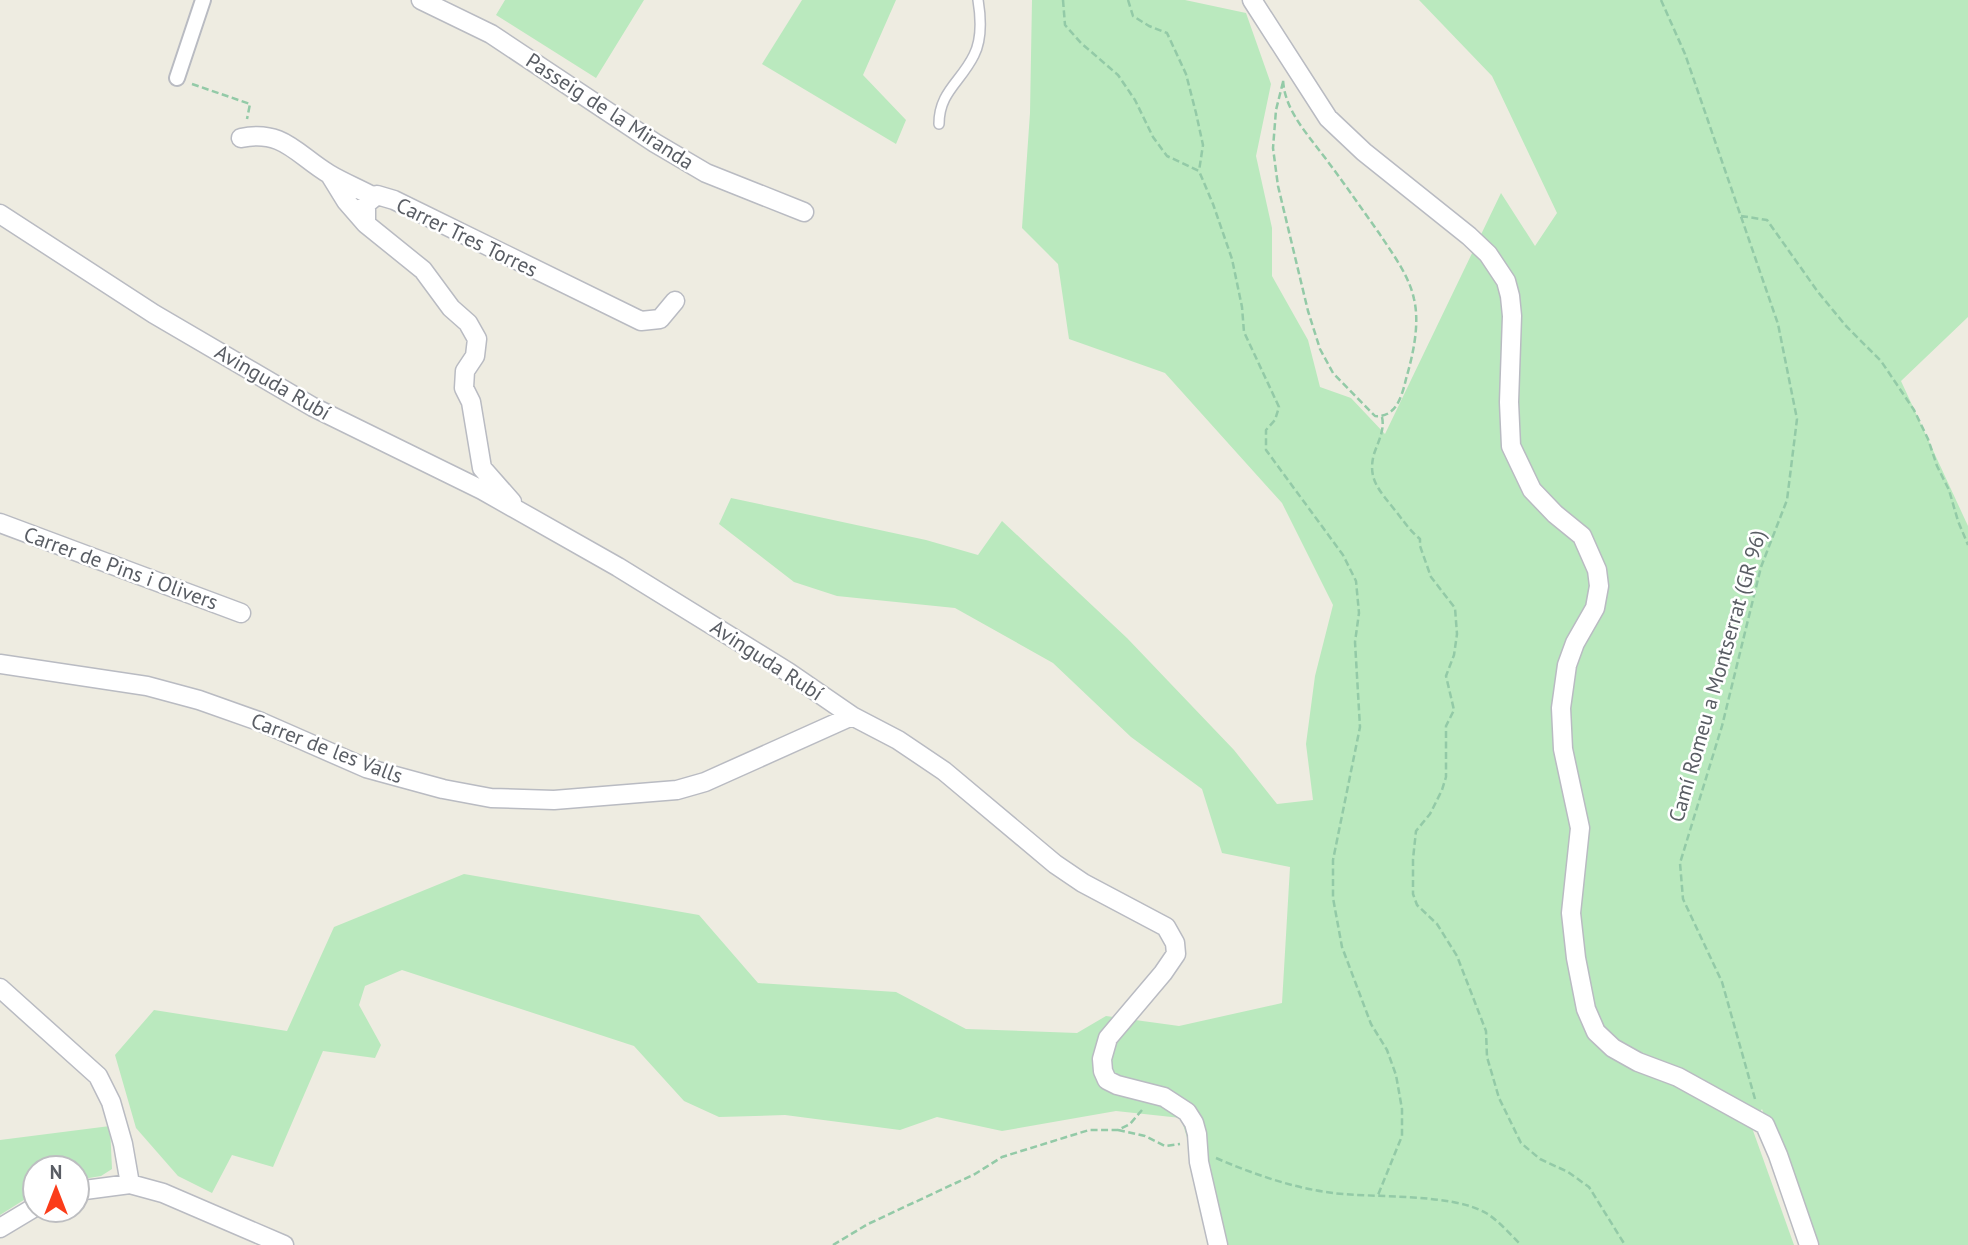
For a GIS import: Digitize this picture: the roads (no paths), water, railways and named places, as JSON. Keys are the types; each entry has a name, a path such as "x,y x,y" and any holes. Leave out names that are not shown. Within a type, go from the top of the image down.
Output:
{"street":[{"path":"177,78 203,0"},
{"name":"Passeig de la Miranda","path":"421,0 491,34 654,143 706,173 804,212"},
{"path":"1252,0 1328,118 1364,152 1453,221 1488,254 1501,272 1510,296 1512,316 1509,402 1511,446 1532,490 1582,536 1597,570 1595,608 1575,643 1567,666 1561,709 1563,749 1580,828 1571,895 1572,932 1582,996 1596,1031 1613,1048 1638,1062 1678,1077 1765,1125 1809,1245"},
{"path":"241,138 257,135 290,144 330,175 374,197"},
{"path":"330,175 346,201 366,224"},
{"name":"Carrer Tres Torres","path":"521,512 482,468 471,402 464,388 465,371 475,356 477,339 468,323 451,308 423,270 366,224 366,204 377,195 394,200 642,321 660,319 675,301"},
{"name":"Avinguda Rubí","path":"0,214 155,314 313,407 482,490 618,567 788,672 852,716 898,740 944,771 1055,864 1083,883 1166,927 1175,943 1176,954 1108,1038 1102,1059 1103,1071 1107,1080 1117,1085 1164,1097 1187,1112 1194,1123 1218,1245"},
{"name":"Carrer de Pins i Olivers","path":"0,523 241,613"},
{"name":"Carrer de les Valls","path":"0,664 146,686 199,700 261,722 366,768 491,799 554,800 677,790 705,782 852,716"},
{"path":"0,988 98,1076 114,1112 130,1184"},
{"path":"91,1189 130,1184 163,1193 284,1245"},
{"path":"0,1228 21,1215"}],"lane":[{"path":"939,124 942,102 965,70 977,47 980,25 978,0"}]}
